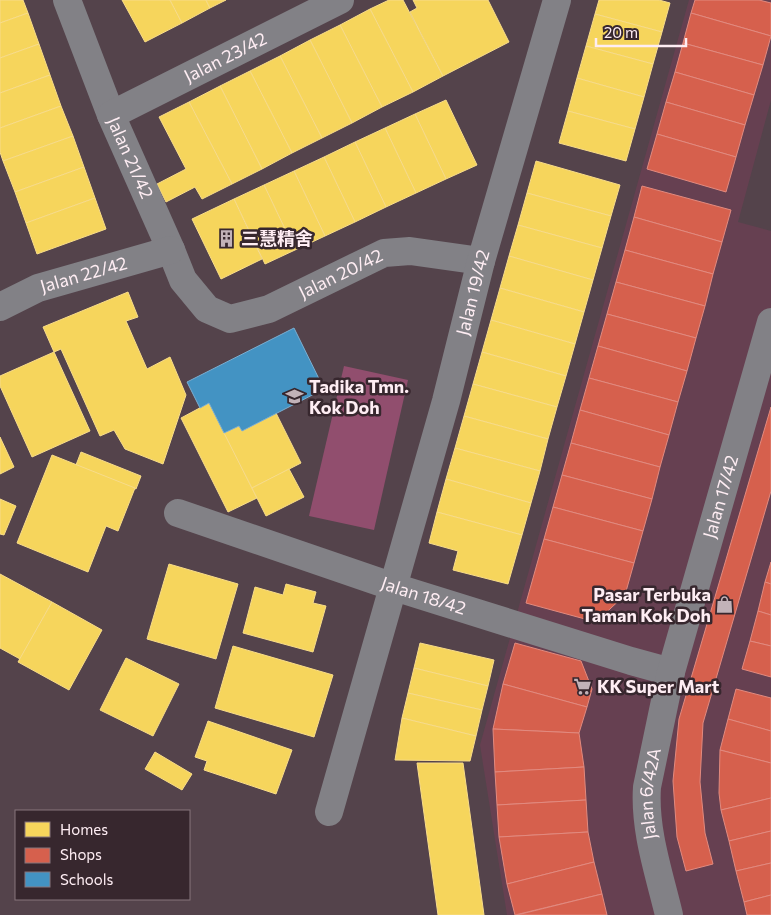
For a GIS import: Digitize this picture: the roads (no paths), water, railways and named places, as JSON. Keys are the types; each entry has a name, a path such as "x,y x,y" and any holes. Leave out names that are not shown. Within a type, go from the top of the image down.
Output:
{"street":[{"name":"Jalan 21/42","path":"67,0 111,115 183,280 207,309"},
{"name":"Jalan 23/42","path":"111,115 340,0"},
{"name":"Jalan 19/42","path":"329,812 446,401 481,261 557,0"},
{"name":"Jalan 22/42","path":"0,307 38,288 171,250"},
{"name":"Jalan 20/42","path":"207,309 230,318 269,309 384,253 410,251 481,261"},
{"name":"Jalan 17/42","path":"671,672 771,322"},
{"name":"Jalan 18/42","path":"178,513 394,588 671,672"},
{"name":"Jalan 6/42A","path":"670,915 652,848 646,802 647,787 671,672"}],"place":[{"name":"三慧精舍","path":"227,239"},
{"name":"Tadika Tmn. Kok Doh","path":"295,397"},
{"name":"Pasar Terbuka Taman Kok Doh","path":"725,605"},
{"name":"KK Super Mart","path":"583,687"}]}
